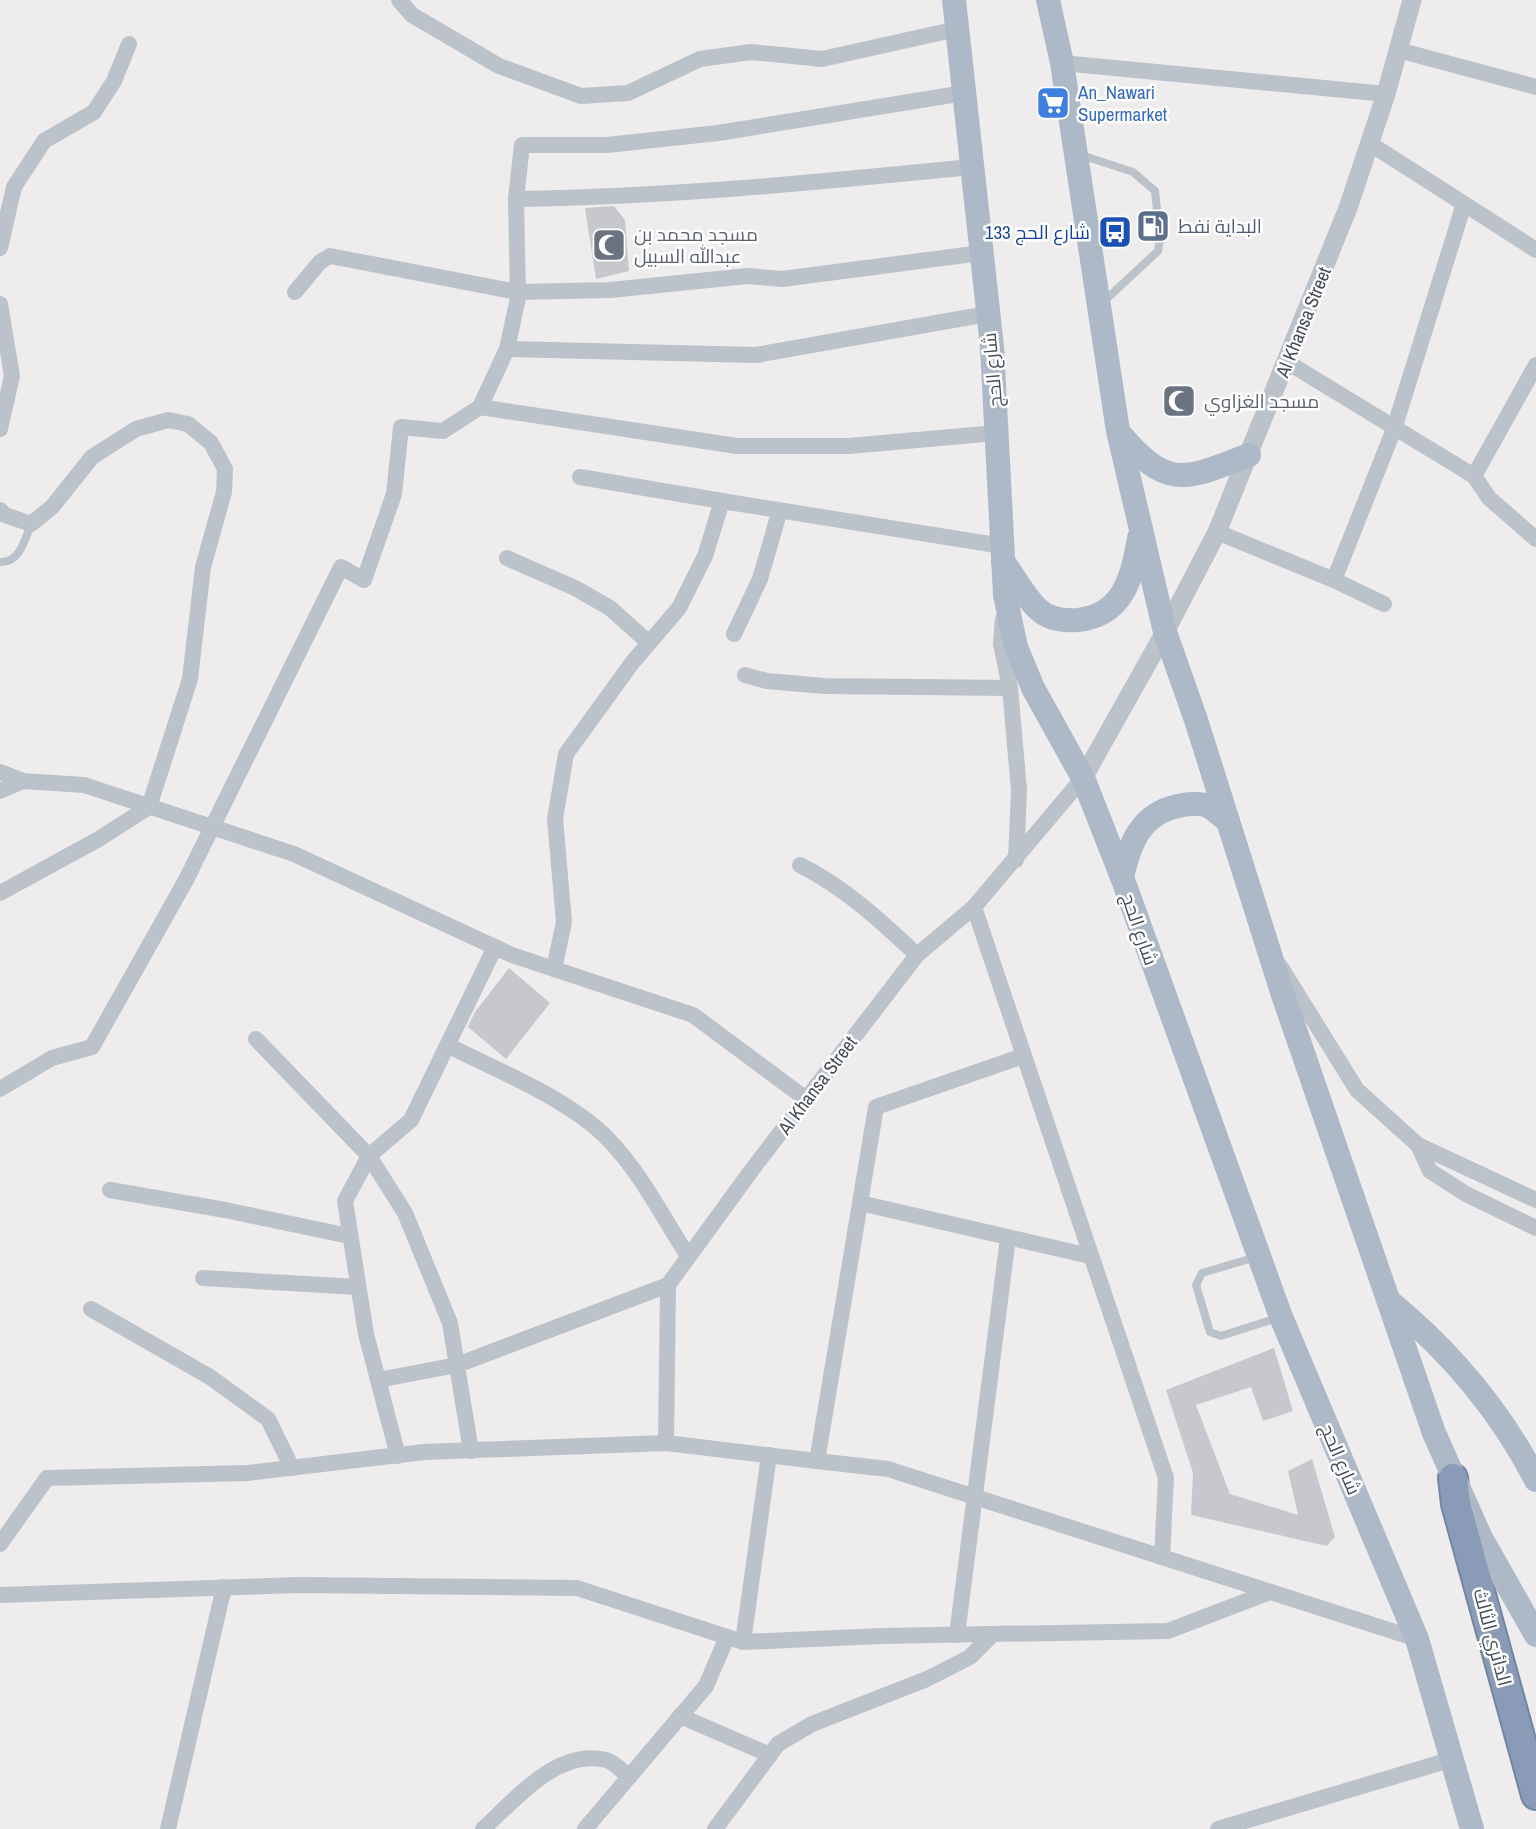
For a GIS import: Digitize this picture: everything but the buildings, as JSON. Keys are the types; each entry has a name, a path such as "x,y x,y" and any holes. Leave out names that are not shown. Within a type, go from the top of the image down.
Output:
{"highway":[{"name":"الدائري الثالث","path":"1453,1479 1456,1504 1536,1795"}],"main road":[{"name":"شارع الحج","path":"954,0 987,314 1005,595 1016,646 1033,688 1083,778 1122,877 1201,1104 1281,1317 1417,1639 1472,1829"},
{"path":"1048,0 1062,63 1097,307 1118,431 1165,632 1268,949 1434,1433 1453,1479 1499,1573 1536,1635"},
{"path":"1118,431 1144,462 1168,475 1189,475 1249,455"},
{"path":"1002,554 1039,610 1065,621 1087,619 1116,604 1130,582 1140,531"},
{"path":"1122,877 1128,850 1137,832 1161,811 1182,805 1205,805 1228,821"},
{"path":"1390,1301 1432,1338 1471,1380 1509,1432 1536,1480"}],"street":[{"path":"400,0 412,16 499,66 581,96 628,93 700,59 751,52 822,59 957,29"},
{"name":"Al Khansa Street","path":"668,1286 806,1099 917,955 974,907 1083,778 1217,533 1348,208 1386,94 1412,0"},
{"path":"0,248 14,187 44,141 94,113 114,81 129,44"},
{"path":"1398,50 1536,87"},
{"path":"1062,63 1386,94"},
{"path":"0,1089 52,1058 92,1047 186,880 341,567 364,580 394,494 401,428 443,430 480,407 507,349 517,292 516,199 522,145 607,145 718,133 964,93"},
{"path":"1369,143 1464,205 1535,245"},
{"path":"516,199 608,198 747,189 972,167"},
{"path":"1334,580 1394,429 1464,205"},
{"path":"295,292 320,262 330,256 517,292 610,290 748,276 782,279 981,253"},
{"path":"0,304 12,376 0,429"},
{"path":"507,349 756,355 987,314"},
{"path":"1287,362 1474,476 1489,498 1536,539"},
{"path":"1474,476 1531,387 1536,365"},
{"path":"480,407 737,446 849,446 996,433"},
{"path":"0,510 5,515 31,524 52,507 92,457 136,429 168,420 188,424 211,443 225,469 224,492 203,567 190,678 149,807 97,840 0,893"},
{"path":"580,477 1002,554"},
{"path":"554,969 564,922 555,819 566,754 649,643 679,608 694,582 722,501"},
{"path":"734,634 760,579 779,513"},
{"path":"1217,533 1334,580 1384,604"},
{"path":"508,558 575,588 610,608 649,643"},
{"path":"1005,595 1001,644 1010,688 1019,790 1016,860"},
{"path":"745,675 766,681 824,686 1010,688"},
{"path":"0,772 23,781 84,785 294,854 495,947 693,1015 806,1099"},
{"path":"0,791 23,781"},
{"path":"800,865 824,877 881,922 917,955"},
{"path":"974,907 1166,1478 1162,1557"},
{"path":"398,1455 358,1287 345,1201 369,1156 411,1120 495,947"},
{"path":"1268,949 1302,998 1357,1090 1418,1145 1536,1200"},
{"path":"256,1039 369,1156 405,1213 450,1323 471,1451"},
{"path":"449,1046 528,1085 594,1127 627,1163 688,1256"},
{"path":"817,1461 876,1107 1023,1056"},
{"path":"1418,1145 1430,1171 1465,1194 1536,1228"},
{"path":"110,1190 225,1210 349,1237"},
{"path":"860,1203 1090,1256"},
{"path":"957,1635 1009,1238"},
{"path":"204,1278 358,1287"},
{"path":"378,1380 457,1365 668,1286 666,1443"},
{"path":"91,1309 210,1377 268,1419 292,1468"},
{"path":"0,1544 47,1478 248,1473 398,1455 666,1443 888,1469 1417,1639"},
{"path":"743,1642 769,1455"},
{"path":"0,1595 300,1585 577,1588 743,1642 1168,1631 1270,1592"},
{"path":"169,1829 224,1587"},
{"path":"715,1829 778,1744 812,1724 927,1679 970,1657 992,1635"},
{"path":"585,1829 706,1686 727,1637"},
{"path":"680,1716 770,1755"},
{"path":"483,1829 539,1778 579,1758 609,1760 628,1776"},
{"path":"1217,1829 1453,1759"}],"lane":[{"path":"1074,153 1133,172 1155,191 1160,239 1158,251 1097,307"},
{"path":"0,562 7,562 20,553 31,524"},
{"path":"1259,1256 1202,1273 1198,1278 1196,1285 1210,1332 1221,1336 1281,1317"}],"place":[{"name":"An_Nawari Supermarket","path":"1053,103"},
{"name":"البداية نفط","path":"1153,226"},
{"name":"شارع الحج 133","path":"1115,232"},
{"name":"مسجد محمد بن عبدالله السبيل","path":"609,245"},
{"name":"مسجد الغزاوي","path":"1179,401"}]}
